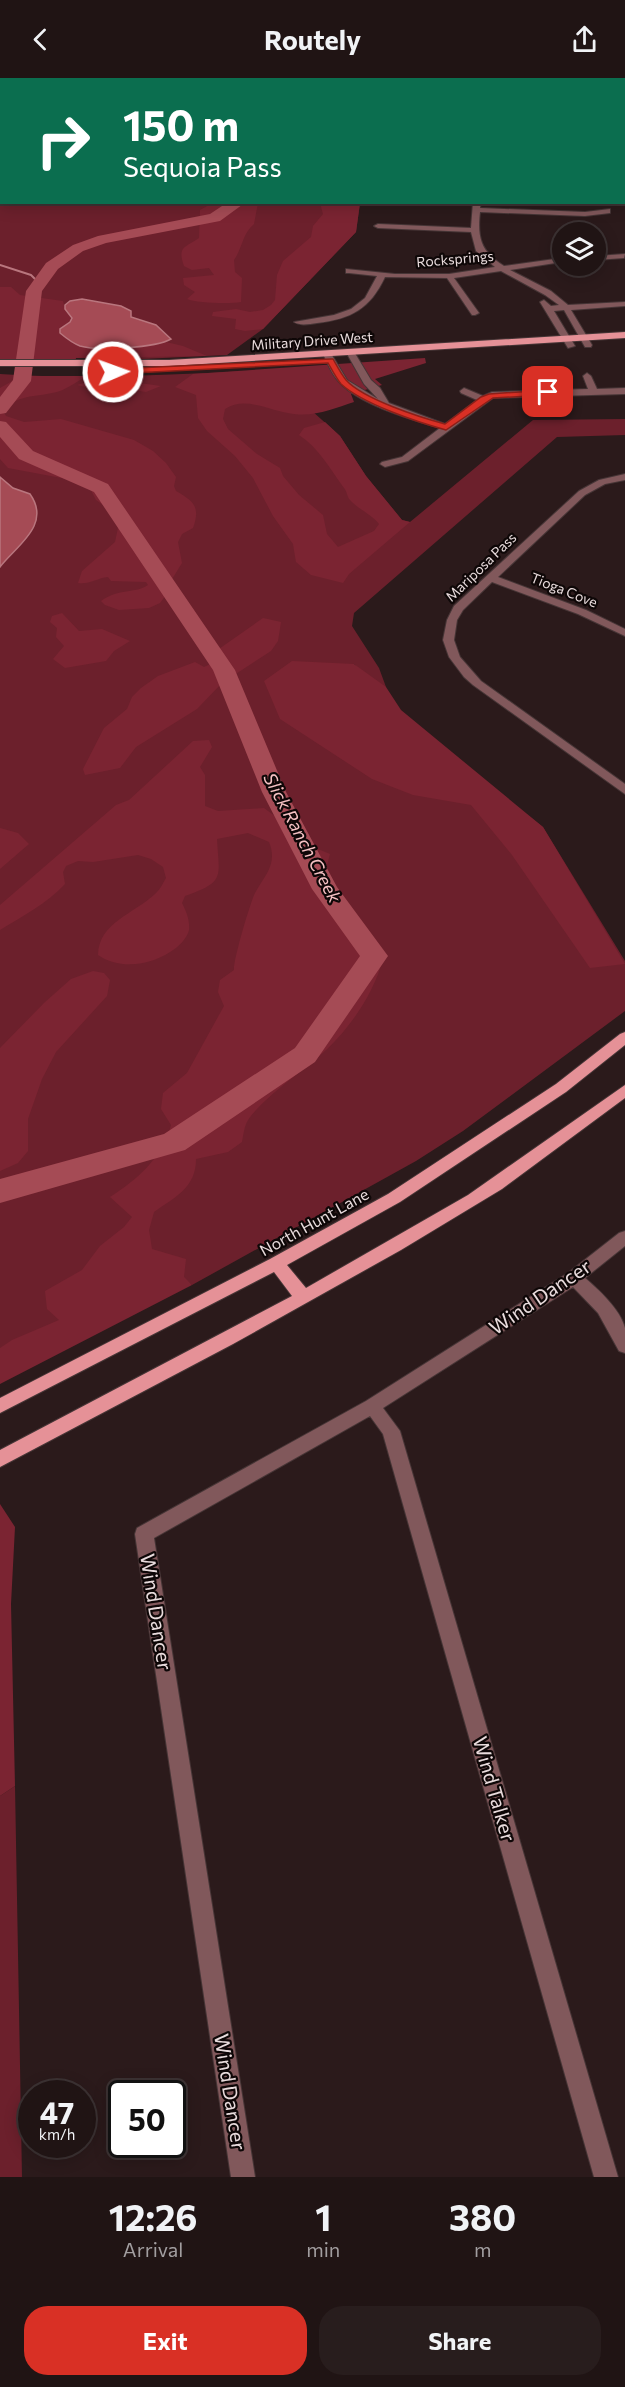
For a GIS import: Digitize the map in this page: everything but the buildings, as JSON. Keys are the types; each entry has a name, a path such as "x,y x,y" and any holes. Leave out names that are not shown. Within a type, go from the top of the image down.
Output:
{"main road":[{"name":"Military Drive West","path":"586,341 625,335"},
{"name":"Military Drive West","path":"0,370 352,356 586,341 625,342"},
{"name":"Military Drive West","path":"0,363 81,368"},
{"name":"North Hunt Lane","path":"0,1406 346,1226 430,1175 561,1088 625,1037"},
{"path":"0,1459 303,1297 453,1212 559,1140 625,1090"},
{"path":"276,1263 303,1297"}],"street":[{"path":"586,341 556,298 504,268 480,250 475,239 477,206 585,214 607,212"},
{"path":"378,226 475,230"},
{"path":"606,257 624,256"},
{"name":"Rocksprings","path":"349,271 382,275 449,276 552,261"},
{"path":"298,322 332,318 357,309 371,296 382,275"},
{"path":"449,276 475,313"},
{"path":"536,286 547,309 569,342"},
{"path":"547,309 625,304"},
{"path":"558,327 577,326"},
{"path":"352,356 367,382 377,390 387,404"},
{"path":"329,357 348,386 412,417 446,427"},
{"path":"587,376 593,391"},
{"path":"348,386 367,382"},
{"path":"464,391 483,399"},
{"path":"385,464 405,459 483,399 504,393 625,391"},
{"name":"Mariposa Pass","path":"625,477 602,482 582,493 458,608 450,621 447,635 451,652 461,668 477,683 625,790"},
{"name":"Tioga Cove","path":"492,578 582,612 625,633"},
{"name":"Wind Dancer","path":"243,2177 144,1534 372,1406 574,1278 625,1237"},
{"path":"574,1278 595,1296 614,1320 625,1346"},
{"name":"Wind Talker","path":"372,1406 391,1431 606,2177"}],"shaded area":[{"path":"0,204 360,204 356,232 263,329 227,355 142,359 0,359"},
{"path":"211,204 258,204 254,224 247,232 234,260 235,272 242,278 241,302 213,303 187,299 195,292 184,285 183,278 214,275 209,268 192,270 184,266 181,255 184,248 199,238 200,210"},
{"path":"320,204 360,204 356,232 263,329 245,331 235,329 236,319 212,316 213,312 236,309 250,312 263,310 271,305 275,300 277,275 283,261 311,237 313,226 323,214"},
{"path":"0,287 11,287 20,295 63,301 65,309 72,317 71,322 60,329 116,347 166,342 207,356 76,358 75,360 0,359"},
{"path":"82,299 121,306 131,311 131,317 156,325 171,339 153,345 126,348 88,348 77,345 60,333 60,329 72,318 65,309 65,305 70,301"},
{"path":"425,358 426,363 375,379 382,385 351,394 354,402 325,411 302,415 250,404 233,405 225,409 223,419 228,429 257,454 280,468 283,476 299,495 323,515 327,534 338,547 374,531 379,524 350,500 324,459 299,435 304,428 325,422 340,436 366,476 402,520 410,522 349,574 343,583 311,575 296,562 293,544 273,516 253,478 235,456 207,431 198,418 196,395 175,387 193,374"},
{"path":"285,369 312,411 340,436 366,476 402,520 410,522 533,420 625,419 625,435 557,437 354,613 352,626 379,668 386,687 380,689 354,664 332,664 543,827 625,961 625,1011 463,1131 416,1161 192,1285 183,1278 0,1373 0,374 107,376"},
{"path":"21,376 88,376 60,391 16,401 3,411 6,416 24,422 61,419 134,440 153,451 166,463 176,477 174,486 176,491 194,505 196,514 193,528 182,534 178,542 182,563 160,603 149,608 119,610 101,601 114,594 143,588 148,585 146,582 111,581 108,577 78,583 82,571 115,542 119,523 116,514 96,500 89,486 83,482 8,468 0,459 0,388"},
{"path":"125,381 161,386 146,392 77,385 87,382"},
{"path":"0,477 13,488 30,494 36,505 37,516 29,534 0,567"},
{"path":"62,613 79,631 102,629 130,641 114,651 106,661 65,668 53,659 64,646 56,637 57,628 50,622 52,616"},
{"path":"263,618 281,622 278,641 271,651 222,683 197,709 136,747 120,768 85,775 83,769 104,728 127,709 132,697 141,688 158,676 195,662 204,667 219,660 216,651"},
{"path":"292,661 354,664 386,687 401,710 543,827 625,964 590,968 512,855 471,805 413,795 372,779 280,719 264,681"},
{"path":"209,740 212,747 200,767 205,775 205,806 218,811 264,808 308,845 330,854 323,880 371,937 383,959 379,973 358,1013 339,1037 278,1089 251,1116 246,1124 242,1142 228,1152 196,1159 195,1169 188,1185 154,1212 149,1230 152,1249 186,1259 184,1277 192,1285 0,1384 0,1348 12,1340 59,1320 47,1309 45,1291 82,1270 100,1246 124,1227 132,1217 110,1197 148,1167 167,1137 171,1125 161,1109 163,1093 187,1073 224,1006 218,992 220,980 234,970 246,919 255,893 271,863 271,850 269,842 248,833 217,839 219,870 214,882 208,887 185,896 182,903 189,923 187,935 176,948 148,962 117,963 98,955 104,934 111,926 147,901 166,878 163,867 151,859 138,855 93,862 78,861 66,866 63,872 65,884 58,891 0,930 0,905 116,805 129,800 193,741"},
{"path":"0,828 18,833 29,844 0,869"},
{"path":"93,971 104,973 110,980 107,996 56,1052 42,1079 28,1119 28,1151 18,1163 0,1171 0,1048 71,979"},
{"path":"0,1504 15,1527 11,1604 15,1786 0,1796"},
{"path":"15,1786 20,2080 18,2080 18,2158 22,2158 22,2177 0,2177 0,1796"}],"waterway":[{"name":"Slick Ranch Creek","path":"0,409 22,381 34,291 52,266 78,248 103,239 215,218 236,204"},
{"path":"0,265 31,275 39,283"},
{"name":"Slick Ranch Creek","path":"0,426 26,455 101,488 224,670 274,792 325,889 374,956 305,1055 174,1142 0,1191"}],"route":[{"path":"113,372 331,361 342,381 357,392 412,417 446,427 483,399 492,395 548,392"}]}
